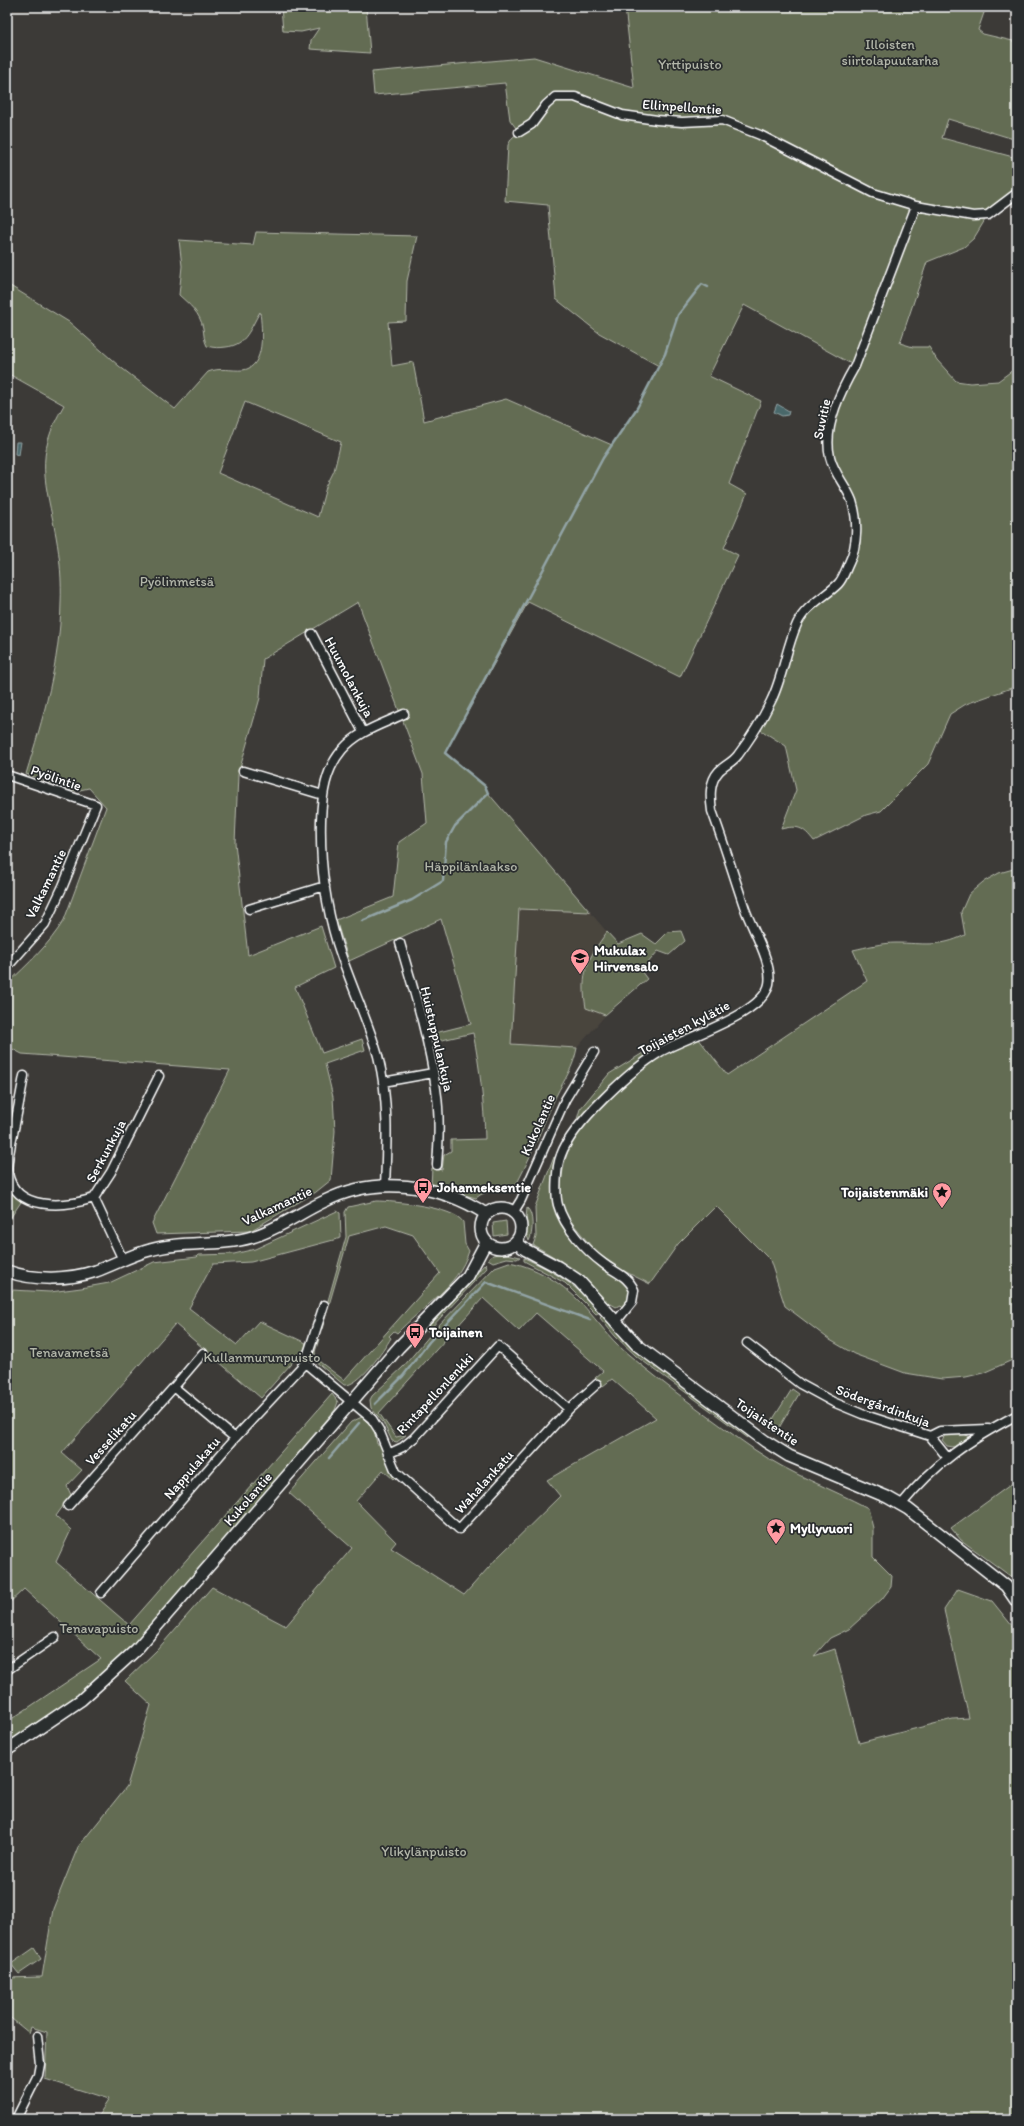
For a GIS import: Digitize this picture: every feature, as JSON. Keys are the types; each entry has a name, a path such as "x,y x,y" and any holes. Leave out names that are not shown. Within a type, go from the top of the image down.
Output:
{"street":[{"name":"Ellinpellontie","path":"519,132 532,124 546,105 555,97 575,97 622,115 657,120 682,122 722,120 760,135 873,193 916,206"},
{"path":"916,206 973,216 988,215 1017,193"},
{"name":"Suvitie","path":"756,727 779,684 797,623 820,597 839,583 855,551 856,534 852,501 836,472 830,457 829,446 834,413 846,381 855,366 916,206"},
{"name":"Huumolankuja","path":"312,634 363,732"},
{"path":"385,1186 387,1132 383,1082 371,1034 337,944 328,909 320,835 323,795 326,780 336,758 347,745 363,732 404,714"},
{"name":"Toijaisten kylätie","path":"615,1323 632,1302 634,1290 627,1278 604,1264 568,1226 558,1205 557,1176 561,1155 576,1131 636,1068 662,1051 747,1010 767,993 770,982 768,965 746,911 712,811 710,795 712,783 720,770 737,757 756,727"},
{"path":"243,771 323,795"},
{"name":"Pyölintie","path":"7,775 96,805"},
{"name":"Valkamantie","path":"7,967 31,941 49,918 96,805"},
{"path":"249,909 325,886"},
{"name":"Huistuppulankuja","path":"400,943 427,1040 433,1073 438,1110 437,1165"},
{"name":"Kukolantie","path":"513,1212 521,1200 565,1100 594,1052"},
{"path":"383,1082 433,1073"},
{"path":"24,1076 7,1165 10,1183 21,1196 40,1204 74,1203 94,1198"},
{"name":"Serkunkuja","path":"123,1260 94,1198 111,1172 159,1076"},
{"name":"Valkamantie","path":"7,1271 41,1278 68,1277 95,1271 149,1250 173,1244 219,1242 252,1237 345,1192 385,1186 421,1189 448,1195 474,1206 486,1214"},
{"path":"500,1208 513,1212 521,1227 516,1242 508,1247 498,1249 486,1242 480,1228 486,1214 500,1208"},
{"name":"Kukolantie","path":"7,1750 81,1700 136,1650 399,1347 468,1276 486,1242"},
{"name":"Toijaistentie","path":"516,1242 526,1250 558,1266 579,1281 615,1323 637,1345 765,1441 789,1456 876,1491 901,1505 1006,1586 1017,1602"},
{"name":"Nappulakatu","path":"102,1593 235,1438 305,1362 324,1305"},
{"name":"Södergårdinkuja","path":"747,1343 800,1384 833,1402 862,1414 930,1436 947,1457"},
{"name":"Rintapellonlenkki","path":"388,1454 403,1447 414,1438 498,1346 569,1409"},
{"name":"Vesselikatu","path":"68,1506 203,1353"},
{"path":"305,1362 352,1402"},
{"name":"Wahalankatu","path":"352,1402 377,1426 396,1472 459,1529 569,1409 597,1384"},
{"path":"174,1387 235,1438"},
{"path":"901,1505 914,1488 947,1457 989,1429 1017,1415"},
{"path":"930,1436 940,1431 989,1429"},
{"path":"7,1670 55,1637"},
{"path":"16,2119 38,2075 40,2064 37,2036"}],"shaded area":[{"name":"Mukulax Hirvensalo","path":"519,908 590,912 647,979 610,1010 577,1048 511,1044"}],"green space":[{"path":"281,7 366,7 370,53 310,49 311,40 319,28 301,32 283,31"},
{"path":"625,7 986,7 978,30 983,34 1017,42 1017,140 948,119 942,138 1017,158 1017,193 988,215 974,238 964,247 927,262 900,343 913,347 929,347 937,360 956,381 970,383 998,381 1017,367 1017,686 966,704 950,714 928,764 881,811 866,815 814,841 800,828 792,827 781,829 796,790 786,746 756,727 771,702 797,623 831,589 855,551 852,501 830,457 834,413 855,366 744,305 709,376 761,401 729,484 747,494 724,548 738,555 680,677 528,602 445,753 485,786 488,793 590,912 519,909 511,1044 577,1048 571,1068 556,1096 530,1156 512,1192 493,1190 476,1198 431,1186 432,1168 442,1170 444,1155 451,1151 451,1140 485,1139 484,1112 478,1059 473,1033 433,1042 431,1034 471,1024 441,919 349,961 336,920 393,897 399,842 427,823 423,774 358,602 263,659 260,698 238,775 235,843 248,955 321,926 334,968 295,987 322,1053 362,1039 365,1050 325,1064 333,1097 335,1131 331,1180 316,1192 250,1231 156,1234 152,1223 230,1070 22,1054 7,1046 7,984 45,946 64,920 106,807 89,788 75,791 26,774 50,690 58,647 61,603 60,561 46,485 45,455 54,423 64,405 7,373 7,284 69,322 119,366 175,409 208,372 221,369 243,370 250,367 256,362 259,355 262,337 260,312 247,335 239,343 233,346 223,347 207,346 200,318 179,295 182,266 179,240 253,245 256,232 417,236 407,281 406,321 388,322 392,366 413,362 424,421 506,399 612,445 637,408 659,366 599,333 556,299 548,205 505,201 508,145 512,138 519,132 510,120 505,83 374,95 372,72 534,57 634,88","holes":["245,402 341,442 334,471 326,487 318,517 218,473"]},
{"path":"1017,868 1017,1358 983,1373 966,1377 942,1379 905,1373 854,1354 830,1340 785,1306 770,1260 716,1206 678,1244 650,1284 618,1268 595,1251 565,1214 559,1193 564,1164 580,1109 609,1074 643,1053 691,1029 727,1075 867,981 853,950 890,943 931,944 947,942 965,935 961,912 969,894 983,882 999,873"},
{"path":"681,931 685,941 669,955 658,951 641,971 647,979 605,1015 586,1008 584,986 587,967 594,950 607,932 618,944 642,934 656,944 668,932"},
{"path":"554,1157 558,1159 554,1181 567,1228 625,1282 629,1295 623,1308 620,1305 616,1307 611,1304 607,1305 591,1286 574,1271 533,1245 536,1237 535,1207"},
{"path":"7,1187 21,1202 7,1223"},
{"path":"376,1201 396,1202 448,1212 463,1222 465,1244 469,1251 464,1264 448,1286 397,1333 394,1331 389,1336 391,1338 388,1344 364,1374 350,1384 344,1385 315,1361 312,1355 317,1339 319,1339 315,1352 316,1359 344,1380 440,1273 413,1235 386,1226 349,1236 322,1329 320,1329 346,1237 345,1212 348,1207"},
{"path":"527,1208 532,1219 529,1241 525,1230"},
{"path":"337,1211 340,1213 341,1238 251,1262 213,1264 189,1308 237,1345 259,1321 306,1343 305,1348 261,1398 175,1324 62,1453 82,1470 67,1486 71,1495 56,1516 71,1530 56,1562 129,1625 332,1394 338,1402 335,1410 152,1626 110,1669 95,1682 52,1715 7,1746 7,1722 101,1659 24,1589 7,1605 7,1314 12,1290 50,1292 81,1288 109,1283 154,1262 197,1257 199,1255 234,1254 255,1249"},
{"path":"506,1221 507,1234 494,1236 493,1223"},
{"path":"503,1253 520,1257 517,1259 507,1258 493,1262 488,1259 493,1255"},
{"path":"524,1258 565,1280 583,1294 600,1312 596,1314 565,1283 524,1261"},
{"name":"Ylikylänpuisto","path":"509,1262 543,1274 564,1287 582,1304 613,1340 629,1355 691,1404 768,1459 868,1508 873,1528 873,1557 892,1576 891,1587 882,1599 849,1629 830,1638 814,1656 835,1649 859,1743 953,1719 969,1718 944,1610 958,1589 992,1601 1017,1632 1017,2119 96,2119 109,2099 45,2079 47,2032 31,2027 29,2033 7,2015 7,1978 42,1977 53,1909 78,1847 127,1786 151,1705 125,1681 157,1650 212,1587 286,1626 352,1548 289,1493 351,1422 362,1417 374,1429 377,1444 380,1444 395,1477 393,1479 383,1470 356,1501 396,1542 391,1548 464,1595 497,1558 560,1496 547,1480 656,1418 612,1379 603,1386 595,1378 603,1371 536,1313 519,1331 483,1298 379,1413 396,1437 406,1435 397,1442 392,1441 383,1422 371,1408 370,1400 372,1396 403,1367 436,1328 495,1267"},
{"path":"486,1263 487,1268 428,1331 424,1329"},
{"path":"603,1315 633,1348 748,1434 748,1438 636,1356 615,1336 600,1318"},
{"path":"792,1389 799,1394 776,1433 768,1427"},
{"path":"964,1434 969,1437 954,1447 947,1446 942,1440 945,1435"},
{"path":"1017,1480 1017,1581 961,1540 951,1528"},
{"path":"34,1948 41,1959 19,1974 11,1964"}],"water":[{"path":"777,404 789,411 788,415 782,416 774,412"},
{"path":"16,442 21,442 19,455 15,454"}],"waterway":[{"path":"362,921 412,900 443,881 446,842 455,826 488,793 485,786 445,753 603,458 637,408 665,354 678,315 702,284 708,287"},
{"path":"375,1404 403,1376 429,1342 486,1282 590,1320"},
{"path":"329,1458 359,1423"}],"place":[{"name":"Mukulax Hirvensalo","path":"580,975"},
{"name":"Johanneksentie","path":"423,1204"},
{"name":"Toijaistenmäki","path":"942,1209"},
{"name":"Toijainen","path":"415,1349"},
{"name":"Myllyvuori","path":"776,1545"}],"park label":[{"name":"Illoisten siirtolapuutarha","path":"890,52"},
{"name":"Yrttipuisto","path":"690,64"},
{"name":"Pyölinmetsä","path":"177,581"},
{"name":"Häppilänlaakso","path":"471,866"},
{"name":"Tenavametsä","path":"69,1352"},
{"name":"Kullanmurunpuisto","path":"262,1357"},
{"name":"Tenavapuisto","path":"99,1628"}]}
